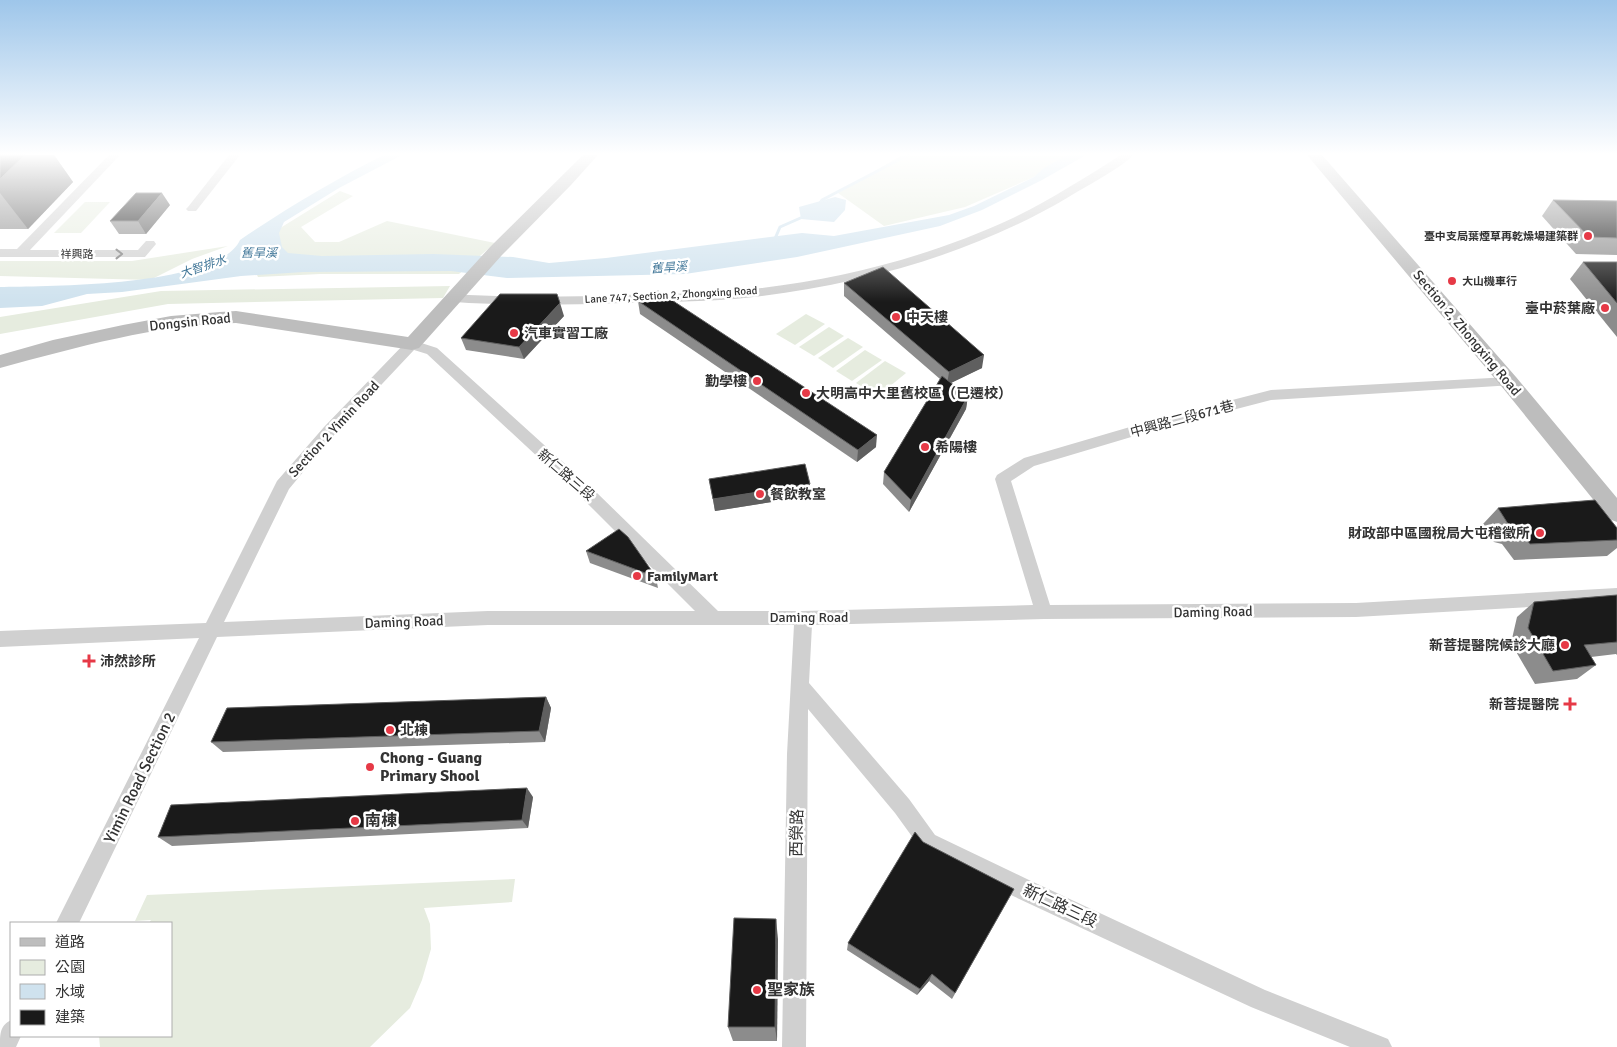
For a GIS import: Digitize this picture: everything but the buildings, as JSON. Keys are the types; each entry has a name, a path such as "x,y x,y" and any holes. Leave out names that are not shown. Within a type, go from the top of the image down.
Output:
{"street":[{"path":"20,253 68,204"},
{"path":"192,209 196,204"},
{"name":"Section 2 Yimin Road","path":"211,631 258,531 283,485 329,431 455,298 496,251 544,204"},
{"name":"Lane 747, Section 2, Zhongxing Road","path":"455,298 570,301 739,294 819,284 898,266 962,243 1017,220 1047,204"},
{"name":"Section 2, Zhongxing Road","path":"1356,204 1509,382 1617,513"},
{"name":"祥興路","path":"0,253 141,254 150,244"},
{"name":"Dongsin Road","path":"0,362 93,337 211,317 236,317 412,344"},
{"name":"新仁路三段","path":"412,344 432,351 526,439 589,494 713,617"},
{"name":"中興路二段671巷","path":"1044,612 1003,479 1029,462 1147,427 1271,395 1509,382"},
{"name":"Daming Road","path":"0,639 488,618 803,618 1044,612 1356,610 1617,595"},
{"name":"西榮路","path":"794,1047 799,684 803,618"},
{"name":"Yimin Road Section 2","path":"68,922 156,746 211,631"},
{"name":"新仁路三段","path":"799,684 902,806 928,842 1021,888 1259,999 1380,1047"},
{"path":"3,1047 10,1034"}],"green space":[{"path":"83,204 108,204 81,233 54,233"},
{"path":"319,204 340,204 301,227 315,242 339,242 387,221 495,243 459,274 320,274 258,277 247,256 277,230"},
{"path":"853,204 972,204 965,207 884,226"},
{"path":"228,246 192,259 150,280 0,276 0,261 132,261"},
{"path":"450,286 443,298 168,304 0,334 0,317 161,291"},
{"path":"806,314 825,324 795,345 776,334"},
{"path":"829,327 844,336 814,356 799,347"},
{"path":"848,338 863,347 833,368 818,358"},
{"path":"865,350 882,360 852,381 836,371"},
{"path":"885,361 906,373 878,396 856,383"},
{"path":"515,879 512,902 424,908 430,924 431,949 422,980 410,1008 370,1047 100,1047 99,1037 172,1037 172,922 135,921 147,895"}],"water":[{"name":"舊旱溪","path":"297,204 313,204 284,222 279,233 282,247 288,253 322,256 433,254 513,257 549,263 606,258 802,233 834,236 949,215 978,204 994,204 940,226 797,257 685,274 507,278 451,271 303,272 241,276 122,292 87,294 42,306 0,308 0,287 55,286 130,281 200,267 226,255 240,240"},
{"path":"810,204 846,204 845,210 834,222 801,219 799,207"}],"waterway":[{"path":"774,241 780,227 805,216"}],"place":[{"name":"臺中支局葉煙草再乾燥場建築群","path":"1588,236"},
{"name":"大山機車行","path":"1452,281"},
{"name":"臺中菸葉廠","path":"1605,308"},
{"name":"中天樓","path":"896,317"},
{"name":"汽車實習工廠","path":"514,333"},
{"name":"勤學樓","path":"757,381"},
{"name":"大明高中大里舊校區（已遷校）","path":"806,393"},
{"name":"希陽樓","path":"925,447"},
{"name":"餐飲教室","path":"760,494"},
{"name":"財政部中區國稅局大屯稽徵所","path":"1540,533"},
{"name":"FamilyMart","path":"637,576"},
{"name":"新菩提醫院候診大廳","path":"1565,645"},
{"name":"沛然診所","path":"89,661"},
{"name":"新菩提醫院","path":"1570,704"},
{"name":"北棟","path":"390,730"},
{"name":"Chong - Guang Primary Shool","path":"370,767"},
{"name":"南棟","path":"355,821"},
{"name":"聖家族","path":"757,990"}],"water label":[{"name":"大智排水","path":"203,267"}]}
